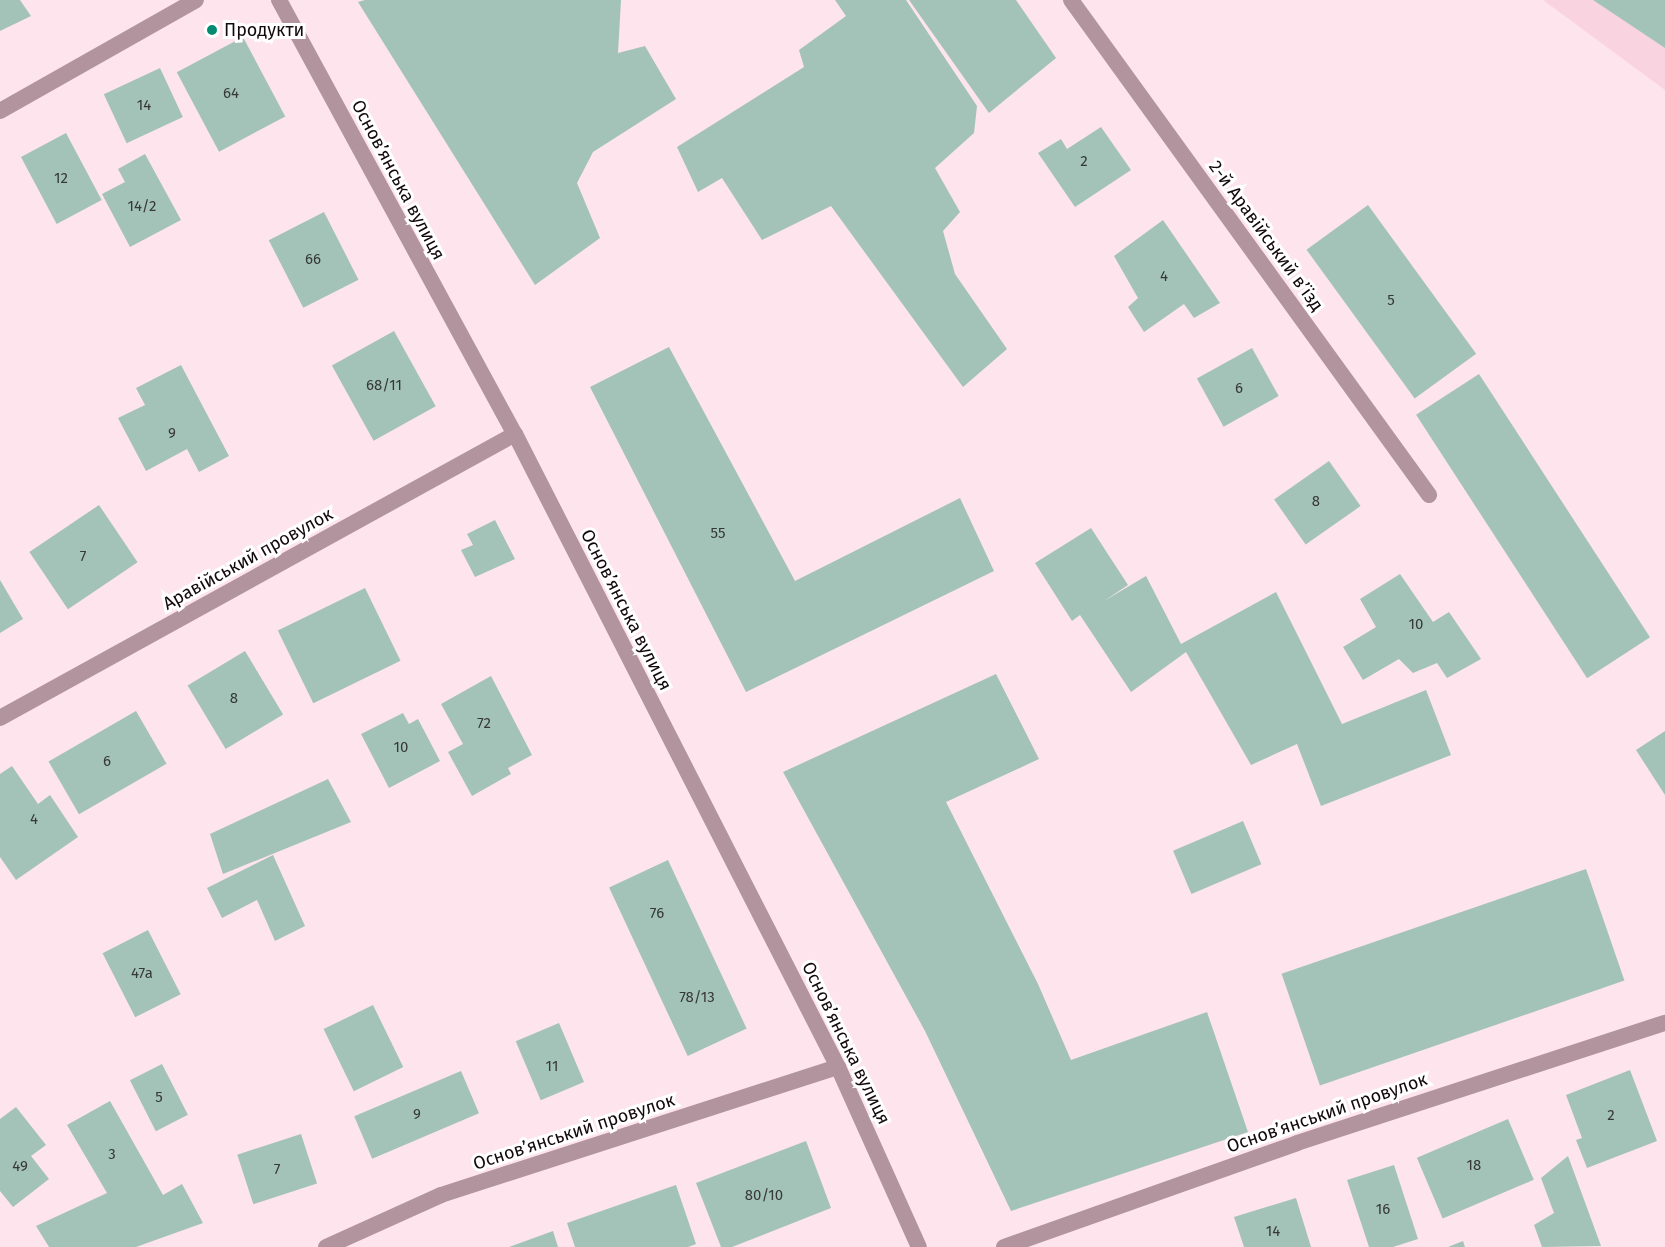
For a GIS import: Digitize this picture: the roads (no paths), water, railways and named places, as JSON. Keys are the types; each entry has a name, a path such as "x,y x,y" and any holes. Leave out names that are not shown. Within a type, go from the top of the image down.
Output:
{"street":[{"path":"0,111 196,0"},
{"name":"Основ’янська вулиця","path":"279,0 514,434 838,1067 919,1247"},
{"name":"2-й Аравійський в’їзд","path":"1071,0 1429,495"},
{"name":"Аравійський провулок","path":"0,718 514,434"},
{"name":"Основ’янський провулок","path":"1004,1247 1297,1143 1665,1023"},
{"name":"Основ’янський провулок","path":"326,1247 441,1196 838,1067"}],"place":[{"name":"Продукти","path":"212,30"}]}
